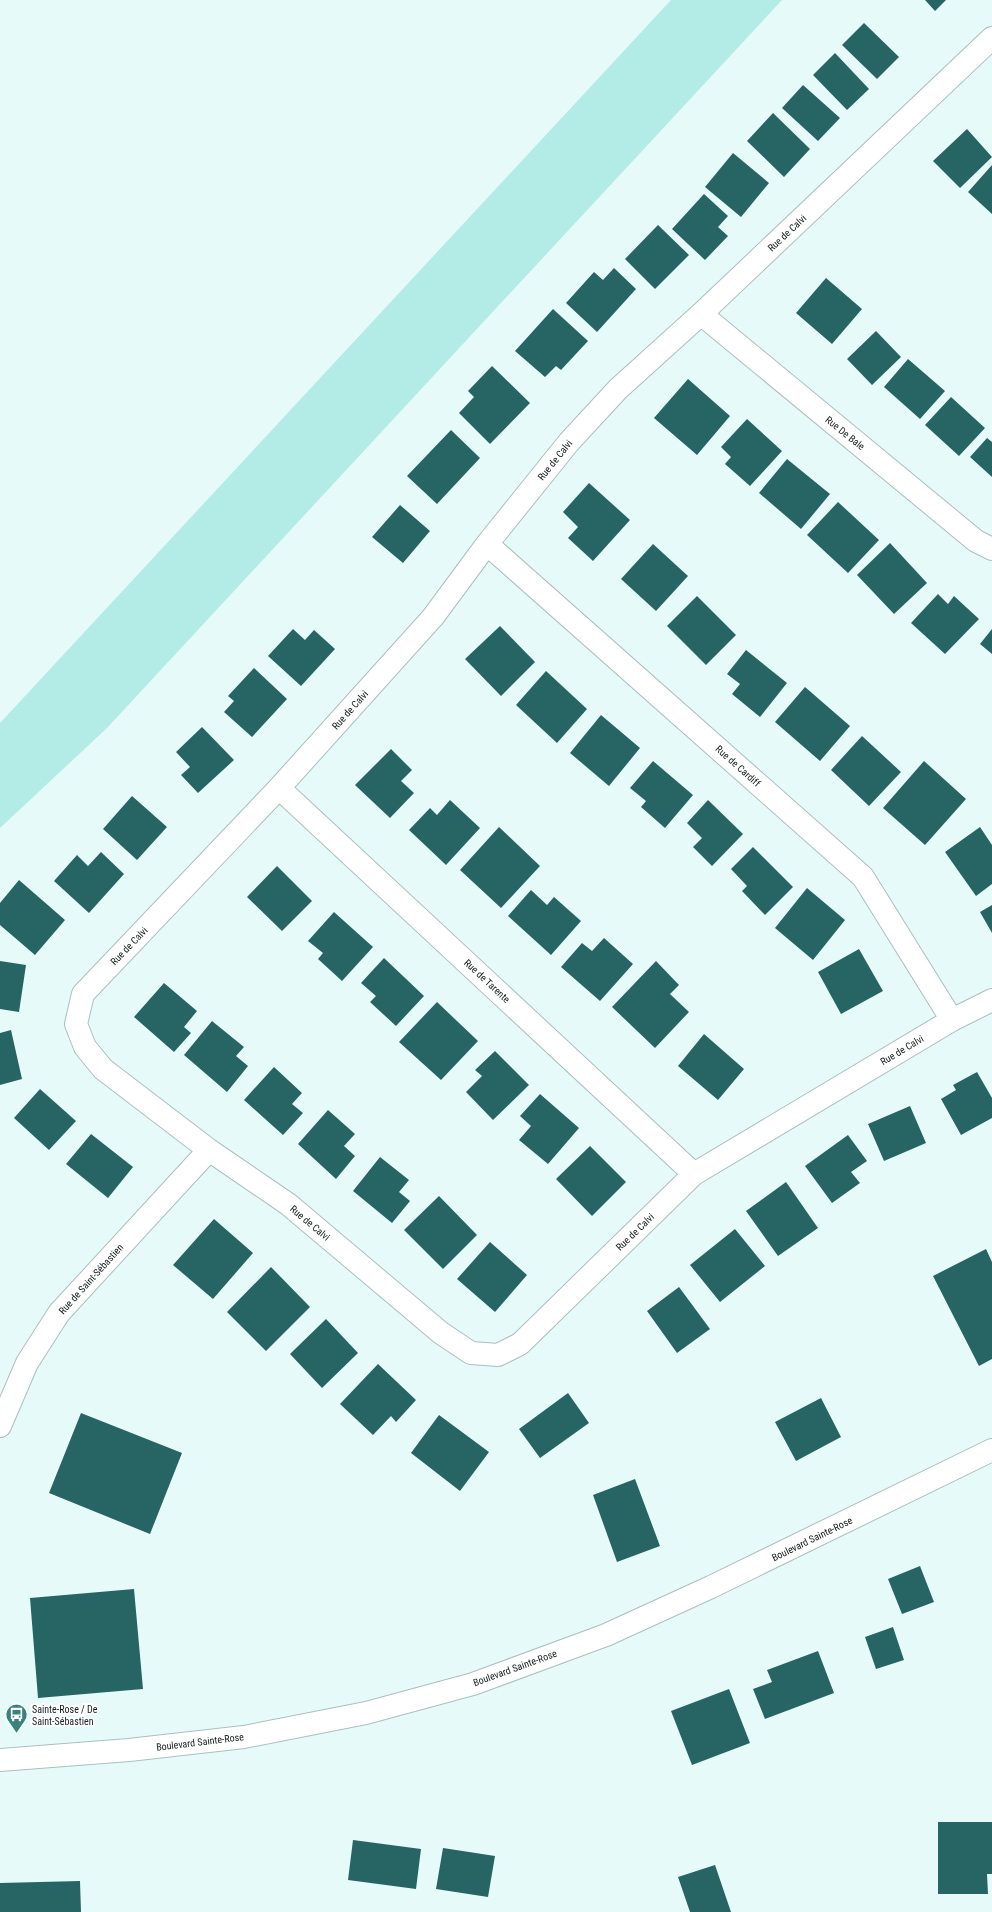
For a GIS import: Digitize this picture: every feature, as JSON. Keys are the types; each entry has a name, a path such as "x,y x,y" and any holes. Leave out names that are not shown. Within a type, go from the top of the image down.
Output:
{"street":[{"name":"Rue de Calvi","path":"990,46 618,389 569,442 487,544 433,617 280,788 83,994 76,1024 85,1047 103,1069 209,1150 288,1204 441,1333 471,1354 498,1355 520,1344 694,1174 952,1020 992,1000"},
{"name":"Rue De Bale","path":"701,314 976,541 992,549"},
{"name":"Rue de Cardiff","path":"487,544 863,877 952,1020"},
{"name":"Rue de Tarente","path":"280,788 694,1174"},
{"name":"Rue de Saint-Sébastien","path":"0,1426 27,1364 59,1313 209,1150"},
{"name":"Boulevard Sainte-Rose","path":"0,1760 129,1750 244,1737 366,1713 473,1684 613,1632 711,1587 992,1450"}],"shaded area":[{"path":"671,0 782,0 107,728 0,828 0,723"}],"building":[{"path":"925,0 946,0 935,11"},
{"path":"864,23 899,57 877,79 842,45"},
{"path":"835,53 869,89 847,110 813,75"},
{"path":"803,85 840,118 818,141 782,108"},
{"path":"773,113 810,149 784,177 747,141"},
{"path":"967,129 992,157 960,188 933,161"},
{"path":"733,153 769,183 741,217 705,187"},
{"path":"992,165 992,214 968,192"},
{"path":"704,194 728,216 718,227 728,236 705,260 672,229"},
{"path":"658,225 689,255 655,289 625,259"},
{"path":"614,268 636,289 597,332 566,303 594,272 603,280"},
{"path":"826,278 862,309 832,344 796,313"},
{"path":"553,309 588,341 561,370 556,366 545,377 515,351"},
{"path":"876,331 901,357 872,385 847,359"},
{"path":"908,359 945,391 920,419 884,387"},
{"path":"492,366 530,403 490,444 459,413 474,397 468,391"},
{"path":"688,379 730,416 697,455 654,418"},
{"path":"951,397 985,428 959,456 925,425"},
{"path":"747,419 782,451 750,486 725,464 731,457 721,447"},
{"path":"451,430 480,458 437,504 407,476"},
{"path":"987,438 992,442 992,477 970,457"},
{"path":"787,459 830,494 801,529 759,493"},
{"path":"589,483 630,520 593,561 568,538 578,527 563,512"},
{"path":"838,502 879,540 848,573 807,535"},
{"path":"400,505 430,531 403,563 372,537"},
{"path":"890,543 927,583 894,614 857,575"},
{"path":"653,544 688,576 656,611 621,579"},
{"path":"938,594 948,604 954,596 979,619 945,654 911,623"},
{"path":"697,596 736,635 706,665 667,626"},
{"path":"500,626 535,662 501,696 465,659"},
{"path":"293,629 305,640 314,630 335,649 301,686 268,656"},
{"path":"992,629 992,654 980,644"},
{"path":"746,650 787,683 760,717 732,694 740,684 727,674"},
{"path":"254,668 287,699 252,737 224,712 234,701 228,696"},
{"path":"546,671 587,709 557,743 516,705"},
{"path":"805,687 850,726 820,761 775,722"},
{"path":"601,715 640,748 609,786 570,753"},
{"path":"202,727 234,760 198,793 181,775 190,767 176,752"},
{"path":"862,736 901,772 869,806 831,770"},
{"path":"391,749 412,770 401,781 414,793 390,818 355,785"},
{"path":"653,761 693,795 665,828 641,807 646,801 630,788"},
{"path":"924,761 966,799 925,845 883,808"},
{"path":"132,796 167,827 137,860 103,829"},
{"path":"450,800 480,828 446,865 409,830 430,808 437,815"},
{"path":"708,800 743,834 712,866 693,847 702,838 687,823"},
{"path":"499,827 540,866 501,908 460,870"},
{"path":"980,827 992,845 992,884 976,896 945,852"},
{"path":"753,847 793,887 765,915 742,891 747,886 731,869"},
{"path":"101,852 124,874 89,913 54,881 77,855 88,866"},
{"path":"277,866 312,901 282,931 247,897"},
{"path":"19,880 65,920 35,955 0,925 0,903"},
{"path":"807,888 845,920 813,960 775,928"},
{"path":"531,890 547,905 554,897 581,921 551,955 508,916"},
{"path":"992,905 992,933 980,912"},
{"path":"334,912 373,947 342,981 318,959 323,953 308,941"},
{"path":"604,938 633,964 600,1001 561,967 582,943 592,951"},
{"path":"859,949 883,991 841,1014 818,972"},
{"path":"384,958 424,996 396,1026 370,1002 376,996 361,983"},
{"path":"0,961 26,965 19,1012 0,1009"},
{"path":"656,961 679,985 670,994 689,1012 655,1048 612,1007"},
{"path":"164,983 197,1011 184,1027 191,1033 174,1052 134,1017"},
{"path":"437,1002 478,1041 441,1080 399,1042"},
{"path":"212,1021 244,1047 236,1056 248,1066 227,1092 184,1055"},
{"path":"11,1030 22,1079 0,1085 0,1033"},
{"path":"704,1034 744,1069 718,1100 678,1066"},
{"path":"495,1051 529,1085 493,1120 466,1092 482,1076 475,1070"},
{"path":"274,1067 302,1093 292,1104 303,1113 283,1135 244,1100"},
{"path":"977,1072 992,1098 992,1118 961,1135 941,1099 956,1090 953,1085"},
{"path":"40,1089 76,1121 49,1150 14,1118"},
{"path":"540,1094 579,1128 548,1164 519,1140 531,1126 520,1116"},
{"path":"910,1106 926,1143 884,1161 868,1124"},
{"path":"328,1110 355,1134 344,1146 355,1156 336,1179 298,1144"},
{"path":"91,1134 133,1167 108,1198 66,1164"},
{"path":"848,1135 867,1161 851,1172 860,1183 832,1203 805,1166"},
{"path":"590,1146 626,1182 592,1216 556,1179"},
{"path":"380,1157 409,1180 399,1192 410,1201 392,1223 353,1191"},
{"path":"786,1182 818,1228 778,1256 746,1211"},
{"path":"439,1196 477,1235 443,1269 404,1230"},
{"path":"214,1219 253,1253 213,1299 173,1265"},
{"path":"735,1229 765,1266 720,1302 690,1265"},
{"path":"490,1242 527,1275 495,1312 457,1279"},
{"path":"986,1249 992,1262 992,1359 979,1366 933,1276"},
{"path":"271,1267 310,1307 266,1351 227,1312"},
{"path":"679,1287 710,1329 677,1353 647,1311"},
{"path":"326,1319 358,1353 322,1388 290,1354"},
{"path":"378,1364 416,1400 396,1422 391,1416 373,1435 340,1404"},
{"path":"568,1393 589,1423 540,1458 519,1429"},
{"path":"821,1398 841,1437 796,1461 775,1422"},
{"path":"81,1413 182,1453 150,1534 49,1493"},
{"path":"439,1415 489,1452 460,1491 411,1453"},
{"path":"635,1479 660,1546 617,1562 593,1495"},
{"path":"920,1566 934,1602 902,1614 888,1579"},
{"path":"134,1589 143,1689 38,1698 30,1598"},
{"path":"893,1627 904,1660 876,1669 865,1637"},
{"path":"818,1651 834,1693 765,1719 753,1689 772,1682 767,1670"},
{"path":"729,1689 750,1743 692,1765 671,1711"},
{"path":"938,1822 992,1822 992,1874 987,1874 988,1894 938,1894"},
{"path":"353,1840 421,1849 416,1889 348,1880"},
{"path":"443,1848 495,1856 488,1897 436,1889"},
{"path":"715,1865 731,1912 690,1912 678,1877"},
{"path":"80,1881 81,1912 0,1912 0,1883"}],"place":[{"name":"Sainte-Rose / De Saint-Sébastien","path":"16,1734"}]}
